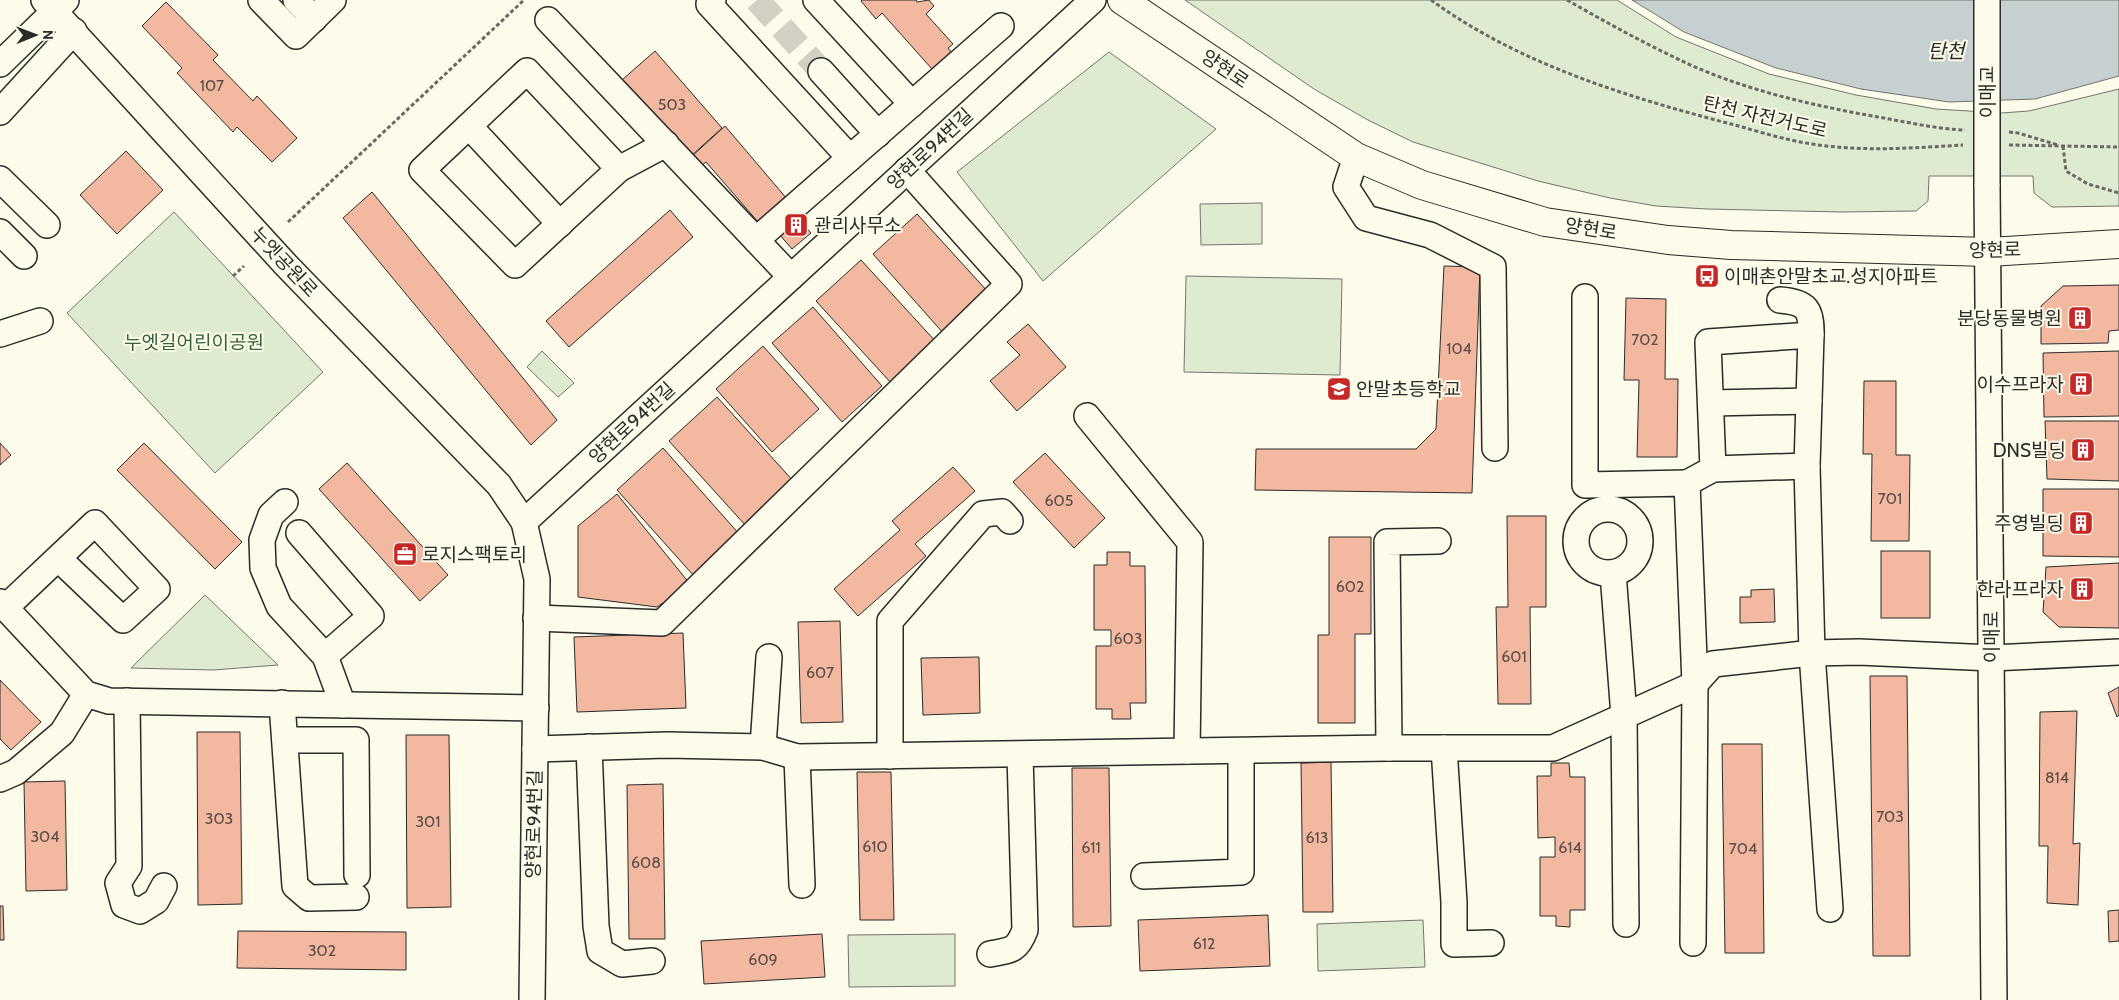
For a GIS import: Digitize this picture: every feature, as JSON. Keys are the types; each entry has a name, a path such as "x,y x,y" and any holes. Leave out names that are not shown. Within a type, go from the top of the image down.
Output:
{"main road":[{"name":"양현로","path":"1122,0 1356,157 1422,185 1545,222 1668,240 1731,245 1988,252 2119,244"}],"street":[{"path":"261,0 296,36 333,0"},
{"path":"296,0 314,19"},
{"path":"713,0 709,4 850,158"},
{"path":"816,0 912,104"},
{"name":"양현로94번길","path":"532,1000 537,579 524,522 1092,0"},
{"name":"이매교","path":"1987,184 1988,0"},
{"path":"0,64 55,4"},
{"name":"누엣공원로","path":"55,4 74,31 110,75 286,265 499,486 524,522"},
{"path":"548,20 791,277"},
{"path":"756,240 1001,26"},
{"path":"0,112 74,31"},
{"path":"619,169 527,70 422,170 515,265 619,169 666,144"},
{"path":"821,71 878,134"},
{"path":"469,126 560,224"},
{"path":"1356,157 1346,187 1366,218 1430,235 1493,267 1495,448"},
{"path":"536,618 662,623 1009,284 907,170"},
{"path":"0,179 48,225"},
{"name":"이매로","path":"1987,184 1994,1000"},
{"path":"0,232 24,256"},
{"path":"1584,297 1585,485 1687,483 1713,469 1807,466"},
{"path":"1780,300 1792,301 1805,307 1812,318 1807,466 1812,653 1830,909"},
{"path":"0,334 40,321"},
{"path":"1713,469 1708,342 1811,335"},
{"path":"1711,403 1809,401"},
{"path":"1088,416 1190,542 1187,751"},
{"path":"1687,483 1694,684 1693,943"},
{"path":"285,502 271,515 262,540 262,568 279,606 325,656 343,705"},
{"path":"890,756 890,621 983,514 1002,512 1010,521"},
{"path":"300,533 371,616 325,656"},
{"path":"1389,748 1387,542 1438,541"},
{"path":"58,558 3,605 86,694 109,700 127,701 536,708"},
{"path":"1613,573 1624,716 1626,924"},
{"path":"535,749 667,745 763,747 797,757 1389,748 1553,748 1694,684 1713,664 1812,653 1859,652 1992,658 2119,652"},
{"path":"763,747 769,657"},
{"path":"0,779 16,772 62,733 86,694"},
{"path":"127,701 130,866 118,883 124,905 140,912 156,902 164,886"},
{"path":"282,703 295,886 309,898 357,886 356,740 285,740"},
{"path":"589,747 596,926 600,951 622,964 652,961"},
{"path":"1444,748 1454,902 1454,944 1491,943"},
{"path":"1144,876 1241,872 1241,751"},
{"path":"990,954 1013,950 1021,940 1025,930 1020,755"},
{"path":"797,757 802,885"}],"path":[{"path":"288,222 524,0"},
{"name":"탄천 자전거도로","path":"1431,0 1450,14 1518,51 1589,81 1663,107 1811,144 1862,149 1964,145"},
{"path":"1567,0 1627,34 1696,67 1769,93 1824,108 1930,127 1969,130"},
{"path":"2008,132 2063,146"},
{"path":"2003,145 2119,147"},
{"path":"2063,146 2066,171 2088,184 2119,193"},
{"path":"234,276 244,266"}],"green space":[{"path":"1185,0 1617,0 1676,37 1769,74 1856,95 1936,109 2001,113 2029,111 2119,89 2119,206 2052,207 2034,193 2033,176 1929,176 1928,201 1916,211 1841,212 1707,209 1656,206 1610,198 1538,181 1413,142 1368,120 1314,89"},
{"path":"1109,52 1216,129 1043,281 957,172"},
{"path":"1262,203 1262,244 1201,245 1200,204"},
{"name":"누엣길어린이공원","path":"174,212 323,372 215,473 67,313"},
{"path":"1186,276 1342,279 1340,375 1184,372"},
{"path":"542,351 574,383 558,397 527,367"},
{"path":"205,595 278,665 213,670 131,668"},
{"path":"1423,920 1425,967 1318,971 1317,924"},
{"path":"955,934 955,986 849,987 848,935"}],"water":[{"name":"탄천","path":"1632,0 2119,0 2119,76 2035,99 1949,102 1861,89 1776,68 1684,32"}],"building":[{"path":"862,0 916,0 917,2 929,0 934,6 926,14 953,44 948,48 951,52 932,69 882,13 876,19"},
{"path":"166,2 218,55 213,60 253,101 257,96 297,138 272,162 237,127 233,132 177,73 182,68 142,26"},
{"path":"655,51 722,128 690,157 622,80"},
{"path":"725,126 793,206 765,230 706,162 700,167 691,157"},
{"path":"126,151 163,190 117,234 80,195"},
{"path":"372,192 557,420 531,445 343,218"},
{"path":"670,210 693,237 569,347 546,321"},
{"path":"917,214 989,293 944,334 873,254"},
{"name":"관리사무소","path":"796,217 811,233 792,249 779,234"},
{"path":"861,260 937,343 892,384 816,301"},
{"path":"1444,266 1480,267 1472,493 1255,490 1256,449 1416,449 1436,429"},
{"name":"분당동물병원","path":"2119,285 2119,330 2109,331 2108,343 2041,344 2041,306 2063,286"},
{"path":"1626,298 1666,299 1665,379 1678,379 1677,457 1637,457 1639,380 1624,380"},
{"path":"813,307 882,386 842,422 772,343"},
{"path":"1028,324 1066,367 1017,411 990,381 1020,355 1007,342"},
{"path":"763,346 819,409 772,452 716,389"},
{"name":"이수프라자","path":"2119,351 2119,416 2044,417 2043,353"},
{"path":"1864,381 1896,381 1896,455 1910,455 1909,541 1871,541 1872,454 1863,454"},
{"path":"717,397 795,483 747,527 669,441"},
{"name":"DNS빌딩","path":"2045,421 2119,421 2119,481 2047,479"},
{"path":"0,443 11,455 0,465"},
{"path":"144,443 242,542 215,569 117,470"},
{"path":"663,448 740,535 694,576 617,490"},
{"path":"1045,453 1105,518 1074,548 1013,482"},
{"path":"347,463 448,575 420,601 319,489"},
{"path":"953,467 975,491 915,544 926,556 858,616 834,589 900,530 892,521"},
{"name":"주영빌딩","path":"2043,489 2119,489 2119,557 2043,556"},
{"path":"617,494 690,584 657,607 578,597 578,526"},
{"path":"1507,516 1546,516 1546,607 1530,607 1531,704 1498,704 1496,607 1508,607"},
{"path":"1329,537 1371,537 1371,634 1355,634 1355,723 1318,723 1318,635 1329,635"},
{"path":"1881,551 1930,551 1930,618 1881,618"},
{"path":"1107,552 1130,552 1130,566 1145,566 1146,703 1130,703 1131,719 1112,719 1112,709 1096,709 1096,646 1111,646 1111,630 1094,630 1094,565 1107,565"},
{"name":"한라프라자","path":"2119,563 2119,628 2059,627 2043,612 2046,567"},
{"path":"1774,589 1775,622 1740,623 1740,597 1751,597 1751,590"},
{"path":"840,621 843,722 801,723 798,622"},
{"path":"683,633 686,708 577,712 574,637"},
{"path":"979,657 980,713 923,715 921,658"},
{"path":"1870,676 1907,676 1910,956 1873,956"},
{"path":"0,680 41,722 11,750 0,739"},
{"path":"2119,687 2119,715 2117,717 2108,693"},
{"path":"2077,711 2073,844 2080,843 2078,905 2047,903 2048,846 2039,846 2040,712"},
{"path":"197,732 240,732 242,904 198,905"},
{"path":"406,735 449,735 451,907 407,908"},
{"path":"1722,744 1762,744 1764,953 1725,953"},
{"path":"1331,762 1333,912 1303,912 1301,763"},
{"path":"1551,763 1569,763 1570,777 1585,777 1585,910 1570,910 1570,927 1556,926 1556,916 1540,916 1540,857 1555,857 1555,837 1538,838 1537,776 1551,776"},
{"path":"1072,768 1109,768 1111,926 1073,927"},
{"path":"857,772 891,772 894,920 860,920"},
{"path":"65,781 67,890 26,891 24,782"},
{"path":"663,784 665,939 629,939 627,785"},
{"path":"0,906 3,906 4,940 0,940"},
{"path":"2119,910 2119,941 2109,942 2108,911"},
{"path":"1268,915 1270,966 1140,971 1138,920"},
{"path":"238,931 406,932 406,970 237,968"},
{"path":"822,934 825,977 704,984 701,941"}],"tunnel":[{"path":"757,0 821,71"}],"place":[{"name":"관리사무소","path":"796,225"},
{"name":"이매촌안말초교.성지아파트","path":"1707,276"},
{"name":"분당동물병원","path":"2080,318"},
{"name":"이수프라자","path":"2081,384"},
{"name":"안말초등학교","path":"1339,389"},
{"name":"DNS빌딩","path":"2083,450"},
{"name":"주영빌딩","path":"2081,523"},
{"name":"로지스팩토리","path":"405,554"},
{"name":"한라프라자","path":"2082,589"}]}
